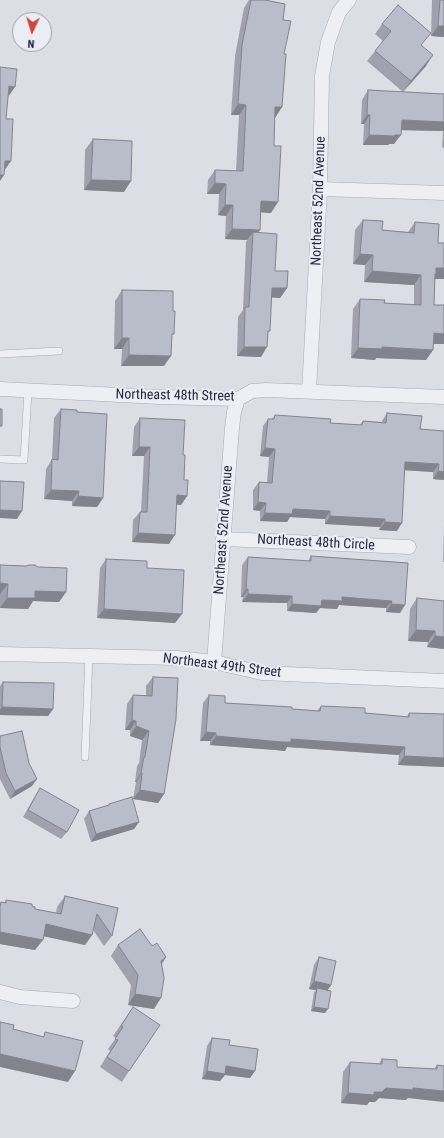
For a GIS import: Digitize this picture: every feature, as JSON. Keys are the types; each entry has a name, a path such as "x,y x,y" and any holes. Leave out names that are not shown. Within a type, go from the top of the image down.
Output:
{"street":[{"name":"Northeast 52nd Avenue","path":"309,391 320,190 322,76 328,42 339,12 349,0"},
{"path":"320,190 444,193"},
{"name":"Northeast 48th Street","path":"0,389 160,397 238,399 252,391 309,391 444,397"},
{"name":"Northeast 52nd Avenue","path":"214,662 232,428 234,412 238,399"},
{"name":"Northeast 48th Circle","path":"223,539 409,547"},
{"name":"Northeast 49th Street","path":"0,654 177,658 214,662 262,673 444,681"},
{"path":"0,992 20,997 73,1001"}],"lane":[{"path":"0,354 59,351"},
{"path":"0,459 24,460 28,390"},
{"path":"85,758 89,656"}],"building":[{"path":"251,0 265,0 285,4 283,20 291,21 284,54 286,54 282,107 275,107 274,146 281,146 278,202 261,201 260,230 232,229 233,205 225,205 226,184 215,183 215,170 243,171 246,105 238,104 242,45"},
{"path":"440,0 444,0 444,26 438,26"},
{"path":"398,5 431,33 421,45 433,55 411,81 375,51 391,31 382,24"},
{"path":"0,67 17,69 15,87 9,86 6,119 13,119 11,161 5,161 4,175 0,175"},
{"path":"368,90 444,94 444,122 402,120 401,135 369,135 370,115 367,115"},
{"path":"93,139 132,141 131,181 91,180"},
{"path":"363,220 383,221 382,230 414,233 415,222 439,224 438,243 444,243 444,268 436,268 434,305 444,305 444,334 434,333 433,350 382,347 382,349 358,348 360,299 385,300 384,303 421,305 421,275 372,271 373,255 360,254"},
{"path":"253,232 277,234 275,271 288,271 287,288 272,288 270,331 268,331 267,347 244,347 245,307 249,307"},
{"path":"122,290 173,291 173,311 175,311 171,356 129,355 129,338 122,338"},
{"path":"0,409 2,409 2,426 0,426"},
{"path":"61,409 77,410 77,412 107,414 103,498 78,496 79,491 51,490 52,459 58,460"},
{"path":"387,413 422,416 420,429 444,431 444,472 438,471 439,464 405,462 402,523 385,522 385,519 330,516 330,511 293,509 292,514 265,513 266,503 258,502 259,482 272,483 275,449 265,448 268,419 274,419 275,415 331,419 330,423 362,425 363,421 386,423"},
{"path":"140,418 185,420 183,455 185,455 184,480 188,480 187,496 177,495 175,535 138,533 140,512 147,512 150,447 139,447"},
{"path":"0,481 24,482 22,511 0,510"},
{"path":"311,556 408,563 405,605 391,604 392,601 342,597 342,601 322,600 321,606 292,604 292,596 248,594 248,589 246,589 248,557 311,561"},
{"path":"106,559 147,561 147,568 184,570 182,614 104,609"},
{"path":"0,565 35,565 38,567 67,568 66,592 35,591 35,598 7,598 8,584 0,583"},
{"path":"417,598 444,601 444,637 435,636 435,631 416,630"},
{"path":"153,677 178,678 176,719 164,794 140,790 141,773 149,731 136,726 136,721 132,720 133,695 152,696"},
{"path":"3,682 54,683 53,709 2,707"},
{"path":"209,695 225,696 225,703 292,707 292,709 320,711 321,706 365,708 365,713 409,717 409,713 444,714 444,758 404,756 405,747 291,739 291,742 282,742 216,736 216,733 206,732"},
{"path":"22,731 29,763 37,779 15,791 6,773 0,747 0,736"},
{"path":"40,788 79,810 67,832 28,810"},
{"path":"132,797 139,822 96,834 89,811"},
{"path":"65,896 118,908 112,936 97,914 92,935 46,924 43,940 0,932 1,902 6,903 6,900 32,904 35,909 61,914"},
{"path":"140,929 152,946 157,943 166,957 161,961 164,978 161,998 135,994 138,975 118,945"},
{"path":"319,957 336,961 331,985 314,981"},
{"path":"317,988 331,991 328,1009 314,1007"},
{"path":"133,1007 160,1025 129,1071 107,1057 118,1040 115,1039"},
{"path":"0,1022 14,1025 13,1029 44,1037 45,1032 83,1041 75,1071 0,1054"},
{"path":"212,1038 230,1040 229,1045 258,1049 255,1071 226,1066 225,1074 207,1071"},
{"path":"382,1059 397,1060 397,1067 437,1069 437,1065 444,1066 444,1091 413,1088 413,1090 386,1088 382,1092 374,1092 374,1095 348,1093 350,1062 382,1064"}]}
